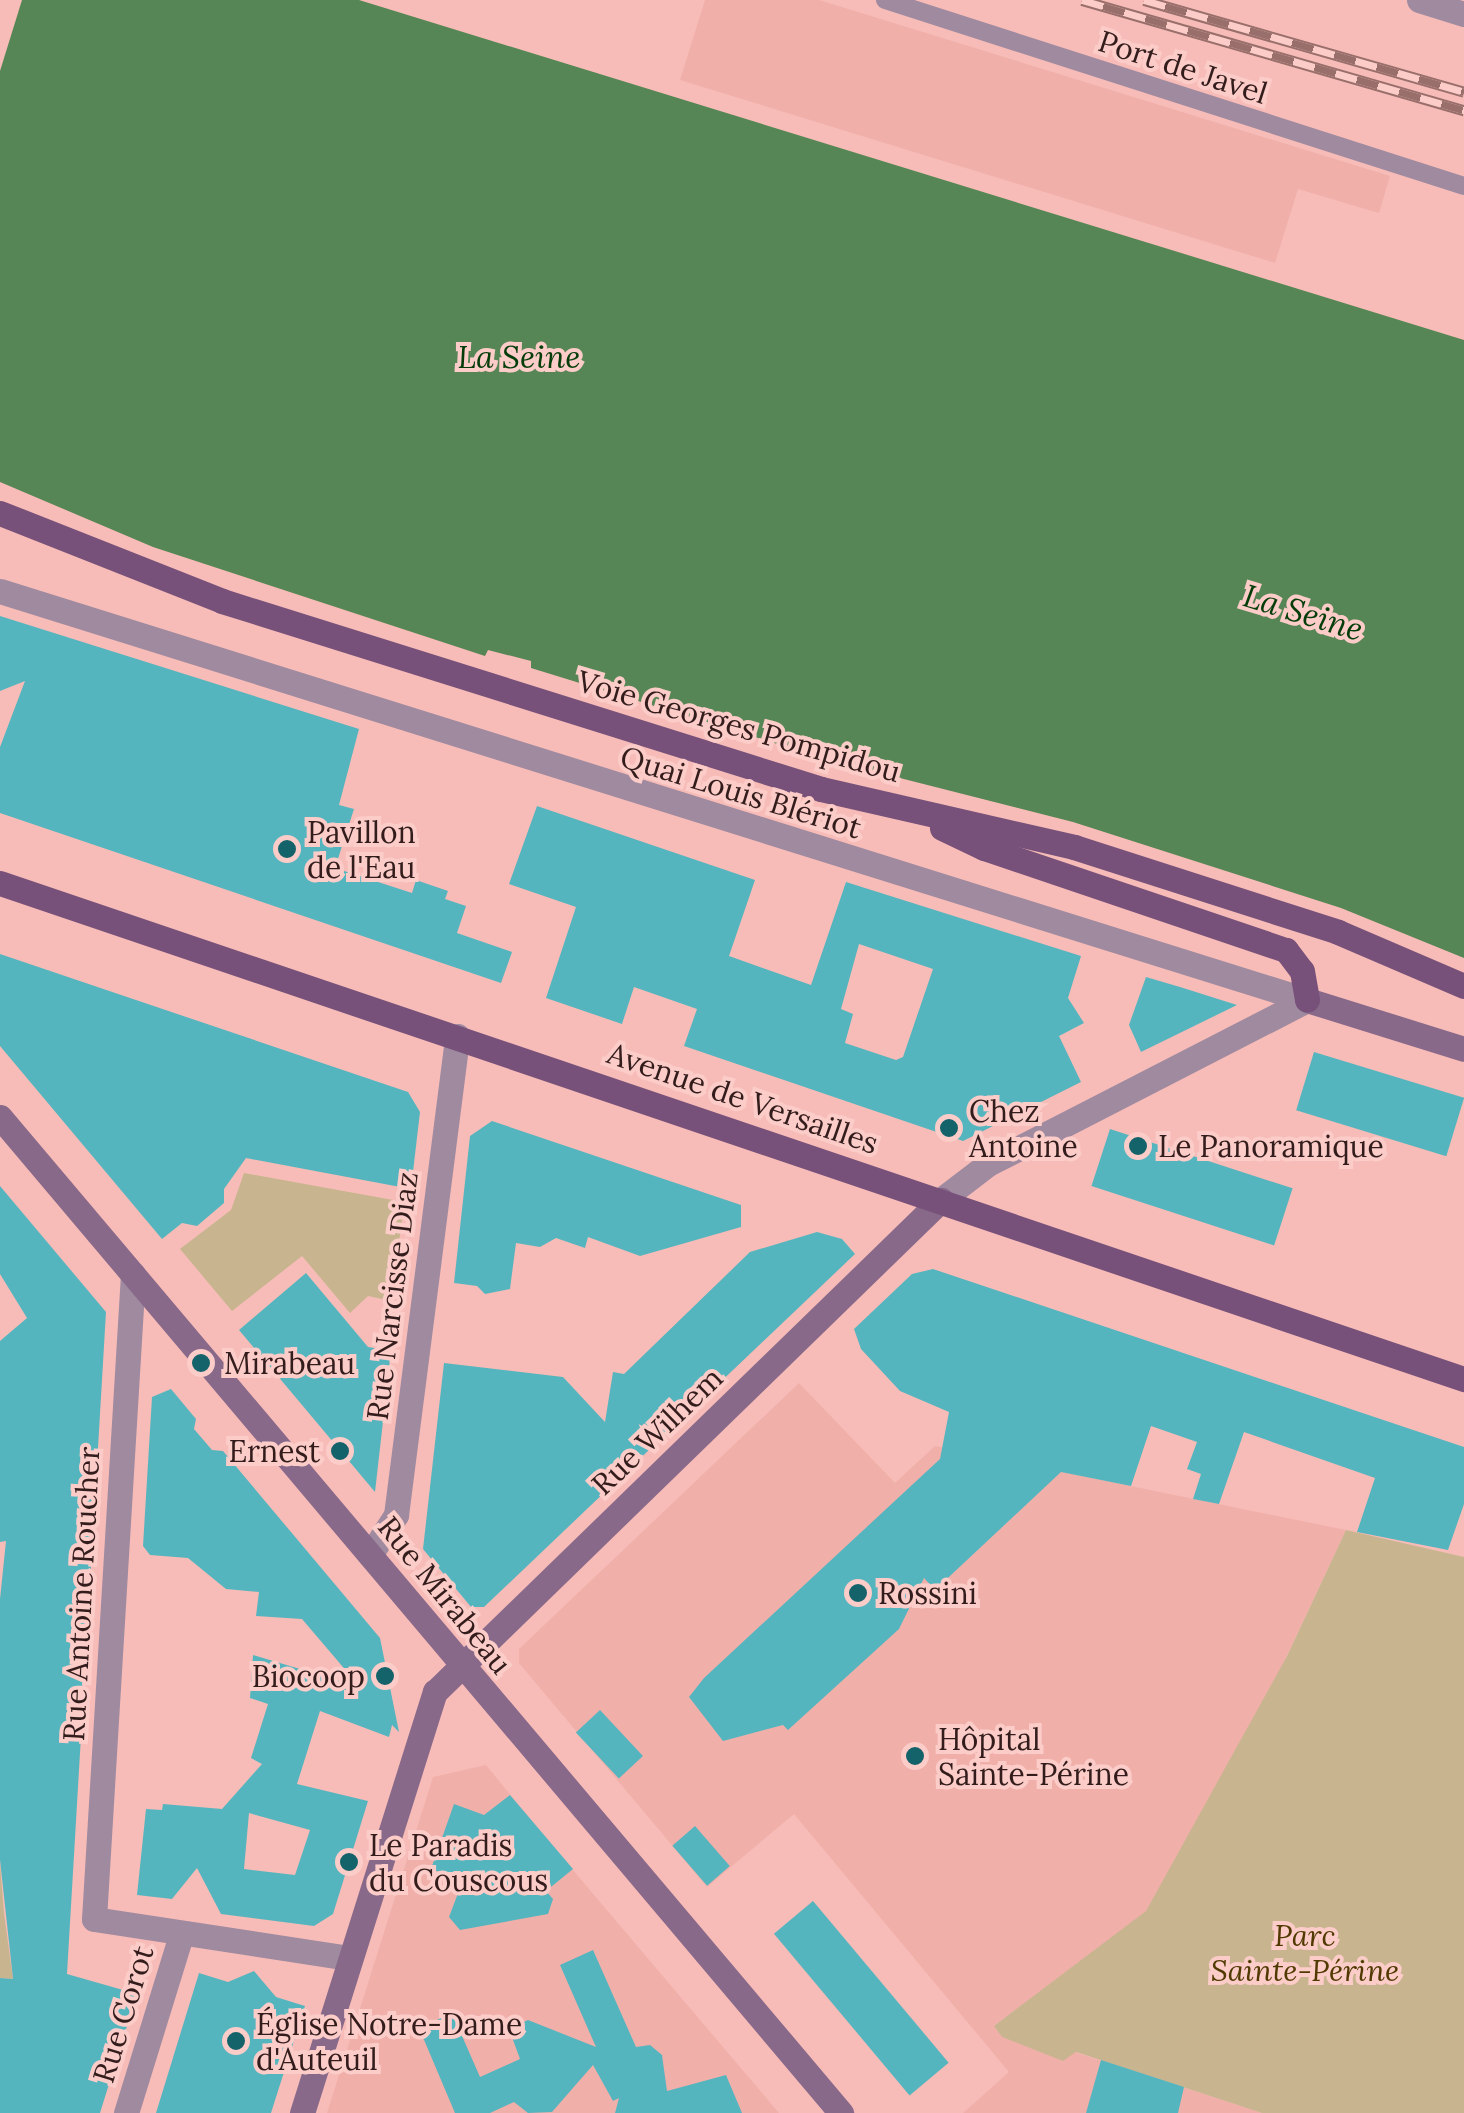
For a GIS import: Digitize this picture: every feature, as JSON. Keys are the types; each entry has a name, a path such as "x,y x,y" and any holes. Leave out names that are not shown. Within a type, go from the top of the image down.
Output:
{"main road":[{"name":"Voie Georges Pompidou","path":"0,513 222,601 821,789 1092,853 1338,932 1464,986"},
{"path":"896,806 984,848 1286,950 1302,971 1307,1000"},
{"name":"Avenue de Versailles","path":"0,883 1464,1379"}],"street":[{"path":"1419,0 1464,14"},
{"name":"Quai Louis Blériot","path":"0,590 1464,1049"},
{"name":"Rue Wilhem","path":"302,2113 435,1692 940,1200 988,1164 1307,1000"},
{"name":"Rue Narcisse Diaz","path":"370,1556 396,1516 457,1036"},
{"name":"Rue Mirabeau","path":"0,1117 840,2113"},
{"name":"Rue Antoine Roucher","path":"94,1919 134,1274"},
{"name":"Rue Corot","path":"94,1919 348,1958"},
{"name":"Rue Corot","path":"126,2113 182,1935"}],"lane":[{"name":"Port de Javel","path":"885,0 1464,186"}],"shaded area":[{"path":"705,0 819,0 1390,176 1379,213 1298,189 1275,263 680,80"},
{"name":"Hôpital Sainte-Périne","path":"799,1383 895,1483 935,1446 1346,1530 1272,1687 1146,1912 994,2026 1262,2113 963,2113 1009,2072 794,1814 707,1887 519,1663 519,1649"},
{"path":"486,1765 779,2113 327,2113 433,1777"}],"green space":[{"path":"244,1173 404,1202 392,1301 368,1296 350,1313 302,1256 232,1311 180,1249 231,1210"},
{"name":"Parc Sainte-Périne","path":"1346,1530 1464,1557 1464,2113 1262,2113 1076,2052 1063,2061 1002,2037 994,2026 1146,1911 1287,1656"},
{"path":"0,1863 4,1913 13,1979 0,1978"}],"water":[{"name":"La Seine","path":"0,0 359,0 1464,340 1464,958 1341,908 1073,822 833,761 531,668 531,661 488,650 485,656 153,547 0,482"}],"pier":[{"path":"0,0 22,0 0,71"}],"building":[{"path":"0,616 359,729 339,805 354,809 335,868 412,893 416,880 448,891 445,899 466,906 457,933 512,952 501,983 0,813 0,747 25,681 0,691"},
{"path":"537,806 755,880 729,956 811,985 846,882 1081,956 1068,998 1084,1023 1059,1036 1081,1082 963,1141 684,1046 697,1009 634,987 622,1024 546,998 576,907 509,884","holes":["859,944 933,969 903,1057 896,1060 845,1043 853,1014 841,1009"]},
{"path":"0,954 408,1092 420,1112 411,1189 246,1158 224,1189 224,1203 197,1226 182,1223 162,1239 0,1046"},
{"path":"1146,977 1237,1005 1141,1052 1129,1025"},
{"path":"1314,1052 1464,1098 1446,1156 1296,1110"},
{"path":"492,1121 741,1205 741,1227 640,1256 588,1237 585,1248 556,1238 540,1247 516,1243 510,1289 485,1294 477,1286 454,1283 470,1136"},
{"path":"1110,1129 1293,1188 1274,1245 1091,1186"},
{"path":"0,1186 106,1312 67,1974 137,1994 100,2113 0,2113 0,1978 13,1979 0,1860 0,1599 6,1541 0,1542 0,1341 27,1318 0,1274"},
{"path":"817,1232 842,1239 855,1254 484,1607 471,1607 423,1549 444,1363 563,1377 605,1422 613,1372 624,1374 750,1252"},
{"path":"933,1269 1464,1447 1464,1504 1448,1550 1357,1532 1375,1478 1244,1432 1219,1504 1193,1499 1201,1474 1187,1469 1197,1442 1151,1426 1131,1486 1061,1472 935,1590 924,1578 899,1629 788,1730 783,1725 723,1741 689,1697 704,1678 940,1459 949,1412 900,1391 861,1349 854,1329 912,1274"},
{"path":"306,1273 368,1347 391,1351 375,1492 239,1330"},
{"path":"171,1389 196,1419 194,1429 212,1450 223,1451 380,1638 399,1732 392,1725 389,1737 320,1711 297,1784 368,1801 333,1914 314,1926 221,1914 197,1868 172,1899 137,1895 146,1809 162,1810 163,1804 222,1809 262,1764 251,1758 268,1704 250,1698 253,1655 360,1687 302,1619 256,1616 259,1592 226,1589 188,1558 150,1555 143,1546 152,1397","holes":["249,1813 310,1830 295,1875 244,1869"]},
{"path":"600,1710 643,1756 619,1779 576,1733"},
{"path":"510,1795 573,1869 546,1891 553,1899 548,1914 460,1930 449,1917 463,1880 431,1869 454,1804 484,1815"},
{"path":"695,1826 730,1866 707,1886 672,1846"},
{"path":"813,1901 949,2063 910,2095 774,1934"},
{"path":"593,1950 636,2047 650,2045 662,2055 667,2091 726,2075 742,2113 615,2113 619,2098 613,2101 593,2065 552,2112 528,2113 514,2102 490,2113 455,2113 419,2028 452,2013 480,2077 520,2059 509,2029 528,2020 596,2047 560,1965"},
{"name":"Église Notre-Dame d'Auteuil","path":"254,1971 276,1997 305,2006 271,2113 156,2113 199,1973 228,1982"},
{"path":"1101,2060 1184,2087 1178,2113 1086,2113"}],"railway":[{"path":"1082,0 1464,110"},
{"path":"1144,0 1464,92"}],"place":[{"name":"Pavillon de l'Eau","path":"287,849"},
{"name":"Chez Antoine","path":"949,1128"},
{"name":"Le Panoramique","path":"1138,1146"},
{"name":"Mirabeau","path":"201,1363"},
{"name":"Ernest","path":"340,1451"},
{"name":"Rossini","path":"858,1593"},
{"name":"Biocoop","path":"385,1676"},
{"name":"Hôpital Sainte-Périne","path":"915,1756"},
{"name":"Le Paradis du Couscous","path":"349,1862"},
{"name":"Église Notre-Dame d'Auteuil","path":"236,2041"}]}
